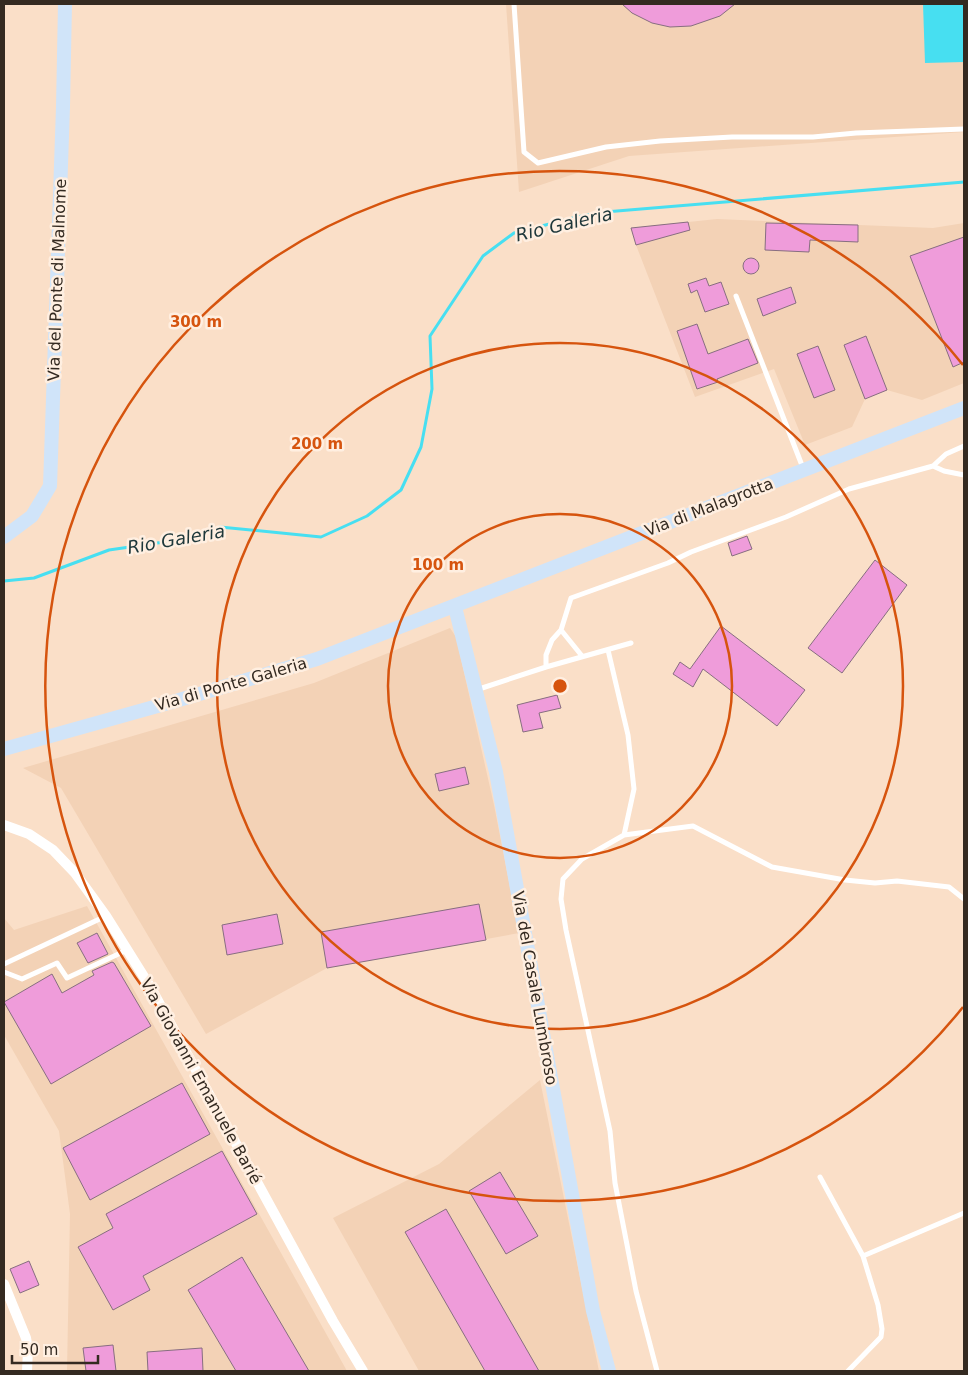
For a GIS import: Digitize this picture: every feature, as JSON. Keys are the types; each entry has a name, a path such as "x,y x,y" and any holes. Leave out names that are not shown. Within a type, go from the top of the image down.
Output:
{"street":[{"name":"Via del Ponte di Malnome","path":"4,537 32,516 50,486 65,4"},
{"name":"Via di Malagrotta","path":"455,607 964,408"},
{"name":"Via del Casale Lumbroso","path":"455,607 501,801 592,1310 609,1371"},
{"name":"Via di Ponte Galeria","path":"4,749 316,659 455,607"},
{"name":"Via Giovanni Emanuele Barié","path":"4,826 29,834 53,850 76,873 106,916 151,988 360,1370"},
{"path":"4,1284 26,1338 28,1349 27,1371"}],"lane":[{"path":"514,4 524,152 538,163 606,148 660,141 732,136 813,137 856,133 964,129"},
{"path":"736,296 804,470"},
{"path":"546,667 546,655 552,640 561,630 570,598 668,563 690,552 786,517 850,489 933,466 946,454 964,446"},
{"path":"933,466 944,471 964,475"},
{"path":"561,630 582,656"},
{"path":"476,690 582,656 630,643"},
{"path":"608,650 628,735 634,789 624,835"},
{"path":"657,1371 636,1291 615,1182 610,1131 585,1021 561,899 563,879 582,858 624,835 693,826 772,867 845,880 876,883 897,881 949,886 964,899"},
{"path":"4,964 106,916"},
{"path":"4,972 22,979 57,963 66,978 128,950"},
{"path":"820,1177 863,1256 878,1305 882,1329 881,1337 848,1371"},
{"path":"863,1256 964,1213"}],"shaded area":[{"path":"506,4 964,4 964,132 629,156 519,192"},
{"path":"717,219 933,228 964,223 964,383 922,400 887,390 865,399 852,427 805,445 774,369 695,397 631,228"},
{"path":"450,628 456,637 494,805 519,933 327,968 206,1034 61,788 23,768 314,683"},
{"path":"87,906 347,1371 67,1371 70,1214 59,1131 4,1035 4,918 14,930"},
{"path":"540,1080 599,1371 419,1371 333,1218 439,1164"}],"water":[{"path":"923,4 964,4 964,62 925,63"}],"building":[{"path":"622,4 735,4 720,16 691,26 670,27 652,23 632,13"},
{"path":"688,222 690,230 636,245 631,228"},
{"path":"766,223 858,225 858,242 810,240 809,252 765,250"},
{"path":"964,237 964,362 953,367 910,256"},
{"path":"751,258 759,266 751,274 743,266"},
{"path":"706,278 709,286 721,282 729,304 705,312 697,290 691,293 688,284"},
{"path":"791,287 796,303 763,316 757,299"},
{"path":"697,324 708,354 748,339 758,363 717,379 718,382 697,389 677,331"},
{"path":"866,336 887,390 865,399 844,345"},
{"path":"818,346 835,390 814,398 797,354"},
{"path":"747,536 752,549 732,556 728,543"},
{"path":"875,560 907,585 842,673 808,648"},
{"path":"721,626 805,690 777,726 703,669 693,687 673,674 680,662 690,669"},
{"path":"557,695 561,708 539,713 543,728 523,732 517,705"},
{"path":"465,767 469,784 439,791 435,774"},
{"path":"479,904 486,940 327,968 321,932"},
{"path":"277,914 283,944 227,955 222,925"},
{"path":"97,933 108,954 88,963 77,943"},
{"path":"112,962 151,1026 51,1084 4,1002 52,974 62,993 94,975 92,971"},
{"path":"182,1083 210,1134 90,1200 63,1148"},
{"path":"222,1151 257,1214 143,1276 150,1290 113,1310 78,1247 113,1228 106,1214"},
{"path":"500,1172 538,1236 506,1254 469,1191"},
{"path":"446,1209 539,1371 485,1371 405,1232"},
{"path":"242,1257 309,1371 236,1371 188,1290"},
{"path":"29,1261 39,1285 20,1293 10,1269"},
{"path":"113,1345 116,1371 86,1371 83,1348"},
{"path":"202,1348 203,1371 148,1371 147,1352"}],"waterway":[{"name":"Rio Galeria","path":"4,581 34,578 109,550 185,539 220,527 321,537 367,516 401,490 421,447 432,389 430,336 483,256 514,233 605,212 964,182"}]}
